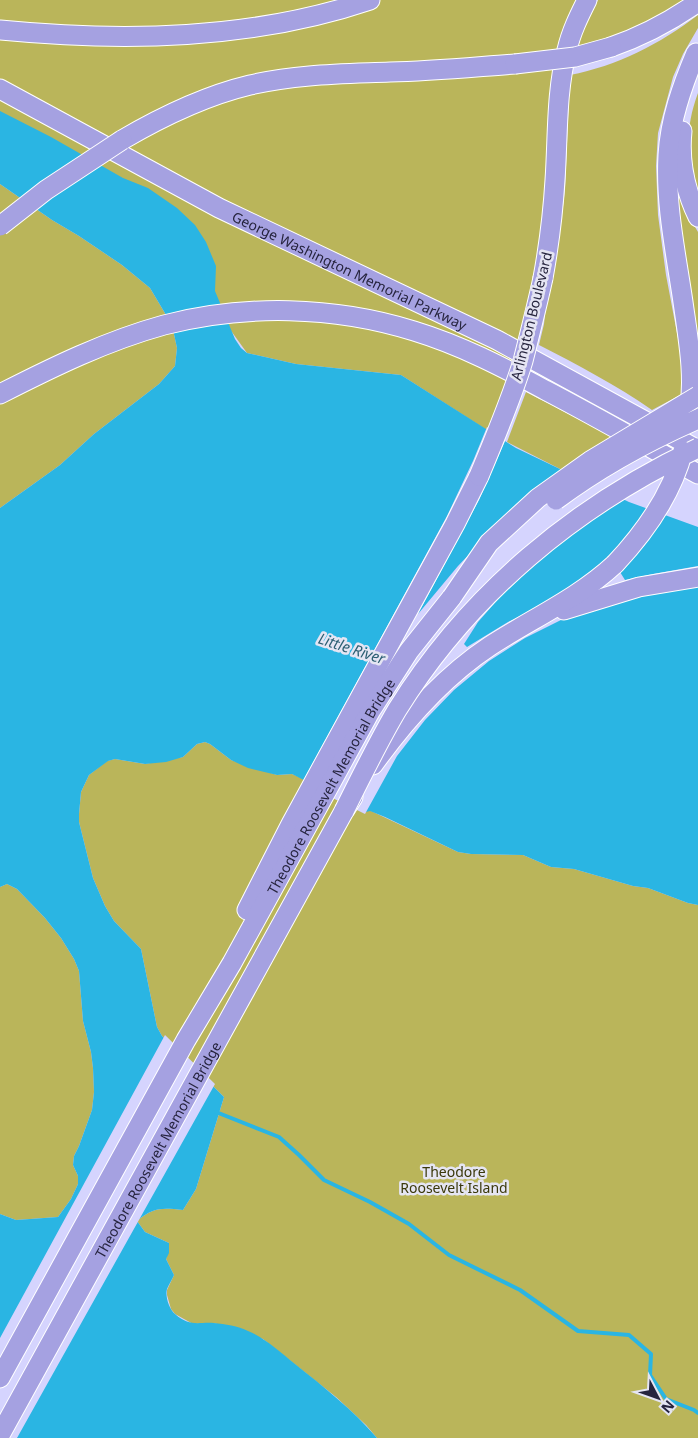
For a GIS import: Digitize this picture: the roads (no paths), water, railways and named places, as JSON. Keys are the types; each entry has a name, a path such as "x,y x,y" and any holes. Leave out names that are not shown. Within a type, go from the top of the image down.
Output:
{"highway":[{"path":"0,30 105,36 200,34 282,22 334,11 370,0"},
{"name":"Arlington Boulevard","path":"406,612 467,500 502,422 522,362 543,278 552,225 562,74 572,32 587,0"},
{"path":"0,226 46,190 122,140 157,120 194,103 230,90 300,76 420,71 515,64 575,57 628,41 658,27 698,2"},
{"path":"532,622 602,576 629,549 661,503 676,472 693,421 692,370 670,218 667,176 668,154 674,116 686,77 696,54 684,116 681,160 686,187 698,218"},
{"name":"George Washington Memorial Parkway","path":"0,89 234,215 497,340 698,449"},
{"name":"George Washington Memorial Parkway","path":"0,393 88,352 164,325 232,313 285,311 334,314 389,324 462,348 510,371 698,474"},
{"path":"452,597 490,543 538,498 590,461 698,396"},
{"name":"Theodore Roosevelt Memorial Bridge","path":"0,1378 186,1040 236,955 371,710 408,651 452,597 499,548 532,519 566,493 622,457 693,421"},
{"name":"Theodore Roosevelt Memorial Bridge","path":"0,1434 405,698 444,644 483,599 509,573 589,511 628,486 698,449"},
{"path":"532,622 619,592 657,583 698,577"},
{"name":"Theodore Roosevelt Memorial Bridge","path":"186,1040 279,845 406,612"},
{"name":"Theodore Roosevelt Memorial Bridge","path":"344,810 396,734 432,693 484,650 532,622"}],"water":[{"name":"Little River","path":"0,111 51,137 123,178 148,188 177,208 195,225 206,242 216,266 215,291 235,339 247,353 296,364 401,375 516,448 629,502 698,527 698,905 648,888 633,886 574,869 551,867 523,855 458,852 385,817 370,811 366,812 292,774 277,775 248,768 231,760 205,742 197,744 183,757 166,762 145,764 115,759 108,761 89,775 81,792 79,822 93,878 105,906 114,921 141,949 157,1027 162,1036 224,1097 196,1189 183,1210 153,1211 137,1221 145,1232 169,1243 169,1253 166,1259 174,1275 167,1292 169,1306 175,1314 185,1321 231,1325 260,1337 338,1399 377,1438 0,1438 0,1214 16,1220 58,1217 71,1199 78,1184 78,1176 73,1165 74,1156 92,1110 94,1092 91,1052 83,1021 79,971 74,959 61,938 45,918 17,889 7,884 0,887 0,508 60,465 94,434 159,384 175,366 177,348 172,325 150,288 122,265 0,184"}],"waterway":[{"path":"216,1112 279,1137 324,1180 370,1202 409,1224 449,1255 520,1290 578,1331 629,1335 651,1354 650,1375 666,1399 698,1413"}],"park label":[{"name":"Theodore Roosevelt Island","path":"454,1180"}]}
